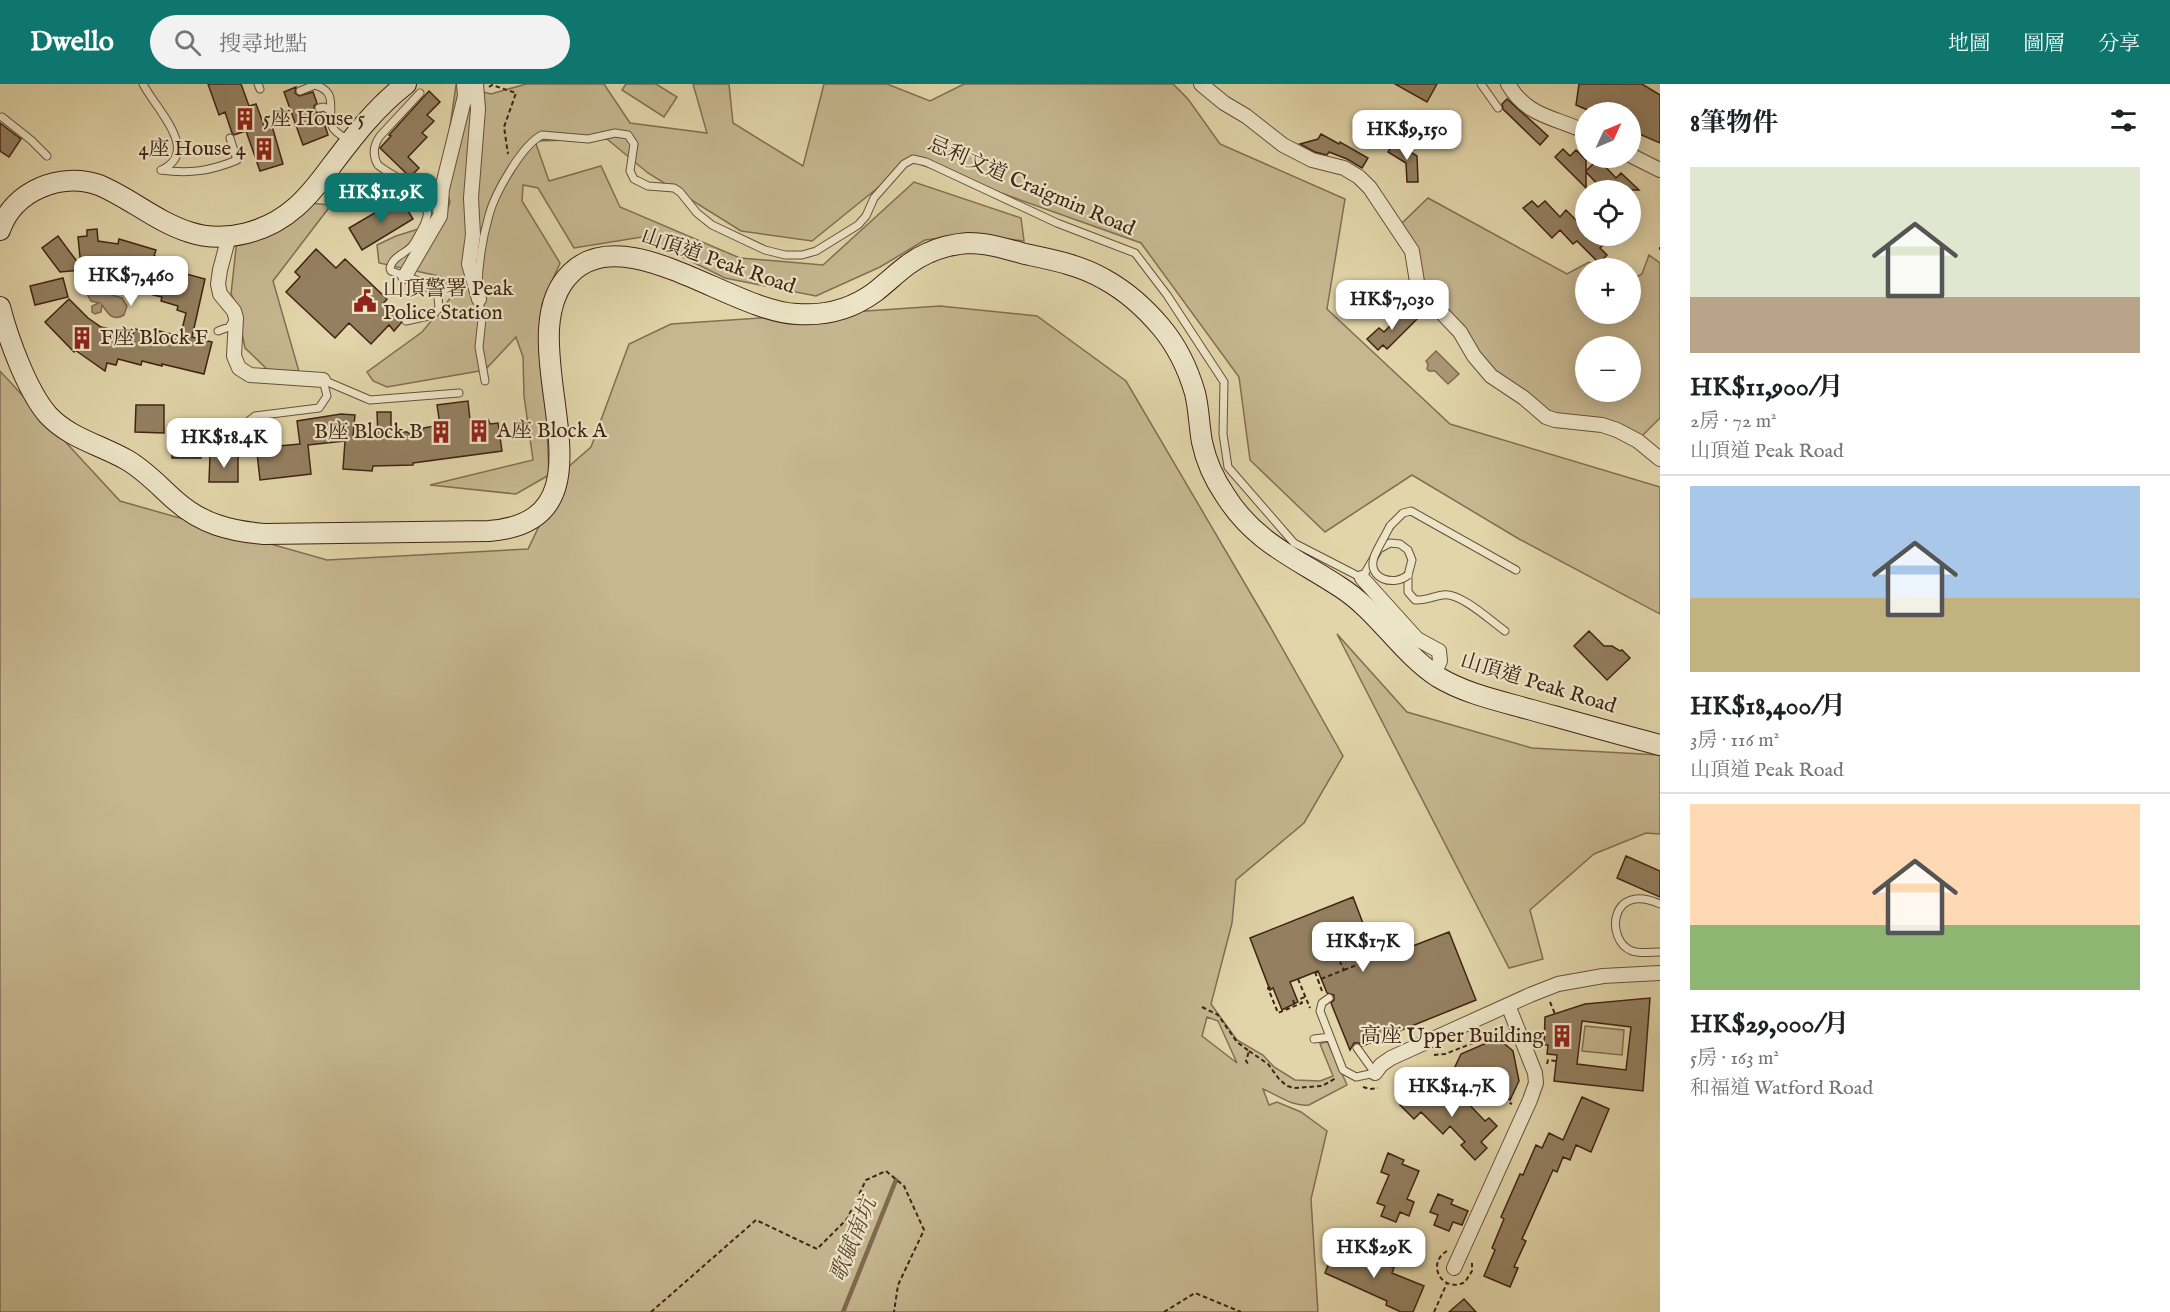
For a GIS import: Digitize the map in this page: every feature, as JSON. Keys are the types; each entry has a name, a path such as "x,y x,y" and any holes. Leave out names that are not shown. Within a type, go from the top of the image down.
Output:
{"main road":[{"path":"0,230 8,214 25,196 46,185 69,180 79,180 110,190 189,232 229,236 259,229 275,223 291,212 306,197 382,104 413,89"},
{"name":"山頂道 Peak Road","path":"0,307 29,384 49,416 72,434 133,464 201,520 225,529 264,534 489,531 512,528 534,518 547,506 557,486 559,456 550,344 550,313 554,297 562,283 574,270 587,262 614,255 638,258 764,308 797,314 826,313 851,306 874,292 896,272 918,258 953,245 971,243 989,245 1070,264 1108,281 1128,294 1156,321 1174,345 1184,363 1194,391 1209,466 1223,493 1241,517 1276,549 1349,594 1371,611 1413,657 1434,674 1453,685 1480,695 1660,745"}],"street":[{"path":"405,276 440,216 442,189 465,96 464,84"},
{"path":"476,84 478,109 471,194 473,235 469,264 479,299"},
{"path":"1201,84 1224,104 1246,116 1283,146 1312,160 1348,169 1364,181 1412,251 1415,258 1416,281 1420,291 1456,327 1474,356 1491,376 1524,398 1546,417 1602,425 1617,430 1638,441 1660,459"},
{"path":"1508,84 1520,101 1535,112 1575,128"},
{"path":"1641,160 1660,170"},
{"path":"229,236 218,284 220,294 234,311 236,318 234,356 236,363 250,375 323,380"},
{"name":"忌利文道 Craigmin Road","path":"1362,578 1417,639 1439,651 1440,661 1434,674"},
{"path":"1375,1073 1391,1058 1545,989 1581,979 1660,973"},
{"path":"1454,1268 1536,1083 1535,1073 1508,1005"}],"lane":[{"path":"143,84 157,108 172,126 177,147 177,158 171,165 161,170 180,173 196,172 216,169 237,160 230,138"},
{"path":"1481,84 1498,108"},
{"path":"300,91 315,85 324,89 332,100 334,130 350,142"},
{"path":"406,321 433,315 438,311 437,295 426,285 391,270 390,265 394,259 414,244 426,222 428,207 419,192 403,179 378,165 374,150 376,141 413,89"},
{"path":"319,108 324,107 331,111"},
{"path":"2,117 47,156"},
{"name":"忌利文道 Craigmin Road","path":"485,381 479,347 482,319 478,278 489,214 510,171 527,146 542,135 588,139 615,133 625,134 634,144 630,171 634,179 648,186 676,189 706,222 765,250 785,255 802,255 816,251 861,222 868,213 874,198 902,166 916,159 965,179 1057,223 1135,253 1167,295 1224,382 1222,434 1228,467 1294,543 1362,578"},
{"path":"218,331 229,327 236,318"},
{"path":"323,380 370,400 459,393"},
{"path":"228,431 235,432 255,416 319,408 327,396 323,380"},
{"path":"1408,575 1398,581 1387,581 1379,576 1374,568 1374,557 1390,526 1403,513 1411,511 1516,570"},
{"path":"1362,578 1379,549 1390,543 1404,547 1411,555 1412,565 1408,575 1408,592 1415,600 1424,601 1444,594 1457,597 1505,631"},
{"path":"1660,904 1640,898 1627,900 1619,907 1616,921 1619,938 1629,950 1660,952"},
{"path":"1326,997 1320,1011 1343,1070 1356,1077 1375,1073 1357,1048"},
{"path":"1314,1039 1330,1037"}],"path":[{"path":"492,85 516,93 504,127 510,171"},
{"path":"1318,980 1407,945"},
{"path":"1340,962 1344,970"},
{"path":"1315,972 1326,997"},
{"path":"1298,979 1311,1011"},
{"path":"1270,987 1268,988 1278,1013 1302,1003 1300,999 1305,997"},
{"path":"1548,997 1555,1014"},
{"path":"1293,1000 1295,1006"},
{"path":"1202,1007 1218,1015 1237,1042 1268,1064 1287,1086 1294,1088 1322,1086 1337,1079"},
{"path":"1445,1054 1491,1036 1507,1041 1513,1047"},
{"path":"1249,1051 1246,1061 1249,1065"},
{"path":"1547,1067 1548,1060 1556,1061"},
{"path":"1493,1092 1492,1095 1517,1104"},
{"path":"651,1312 756,1220 817,1249 847,1219 866,1180 886,1171 904,1186 924,1230 898,1285 894,1312"},
{"path":"1434,1312 1447,1283"},
{"path":"1164,1312 1195,1293 1241,1312"}],"shaded area":[{"path":"526,84 604,84 630,123 707,133 693,84 729,84 733,123 803,166 824,84 887,84 930,101 964,84 1173,84 1188,99 1220,144 1345,199 1327,309 1450,424 1660,487 1660,614 1519,539 1412,475 1325,532 1250,460 1239,377 1141,243 911,161 812,241 741,231 648,173 607,139 535,141 549,181 601,166 620,207 740,258 823,265 914,182 1021,218 1024,241 970,234 925,240 880,267 816,296 725,278 642,237 574,248 538,188 523,185 522,201 560,263 542,304 549,475 516,494 430,485 533,460 524,396 523,357 516,337 485,370 387,387 373,381 367,372 422,332 453,295 443,277 379,263 377,245 396,236 444,221 450,202 443,176 456,85 491,94"},
{"path":"626,84 656,84 677,97 664,117 622,90"},
{"path":"1428,198 1567,274 1575,270 1575,324 1641,324 1641,275 1649,255 1660,263 1660,418 1641,437 1551,414 1501,377 1424,288 1401,224"},
{"path":"309,203 331,205 273,281 300,375 267,369 245,348 236,303 231,294 237,239"},
{"path":"94,285 109,294 122,298 127,306 124,315 113,317 102,305 101,312 95,314 92,312 92,306 99,303 91,301 87,290"},
{"path":"940,306 1037,316 1126,381 1343,756 1304,823 1236,880 1232,923 1211,1004 1237,1040 1263,1055 1274,1067 1295,1080 1320,1081 1333,1076 1320,1044 1327,1041 1347,1085 1309,1105 1291,1102 1263,1089 1269,1105 1277,1102 1301,1112 1327,1131 1311,1199 1318,1312 0,1312 0,371 120,501 327,560 528,549 567,468 591,447 629,344 671,324","holes":["1207,1017 1218,1021 1237,1063 1202,1036"]},
{"path":"1436,351 1459,374 1448,384 1435,371 1427,369 1426,361"},
{"path":"1337,634 1407,712 1532,748 1660,755 1660,834 1646,833 1594,854 1530,910 1543,959 1509,968"},
{"path":"1585,1026 1624,1030 1622,1055 1582,1051"}],"building":[{"path":"208,84 241,84 249,106 256,104 265,128 272,126 283,164 260,171 246,131 234,135 232,133 225,112 219,115"},
{"path":"1395,84 1437,84 1427,102"},
{"path":"1579,84 1642,84 1660,95 1660,143 1641,135 1641,102 1576,102"},
{"path":"296,87 295,93 299,96 313,92 317,103 314,110 321,113 328,135 303,145 284,92"},
{"path":"429,91 440,102 427,115 434,121 422,133 427,137 408,157 419,168 410,177 380,148"},
{"path":"1507,99 1548,136 1540,145 1503,109 1502,104"},
{"path":"0,123 21,139 9,157 0,151"},
{"path":"1321,134 1368,158 1362,168 1329,152 1327,155 1315,152 1300,144 1318,139"},
{"path":"1394,142 1417,156 1418,182 1407,182 1406,163 1388,152"},
{"path":"1563,149 1570,156 1575,151 1575,168 1586,168 1586,171 1589,168 1607,168 1616,178 1621,173 1628,180 1594,180 1586,172 1586,180 1578,180 1555,157"},
{"path":"400,198 413,219 362,250 349,228"},
{"path":"1532,201 1538,207 1545,201 1560,217 1566,210 1575,219 1575,242 1573,244 1560,230 1552,238 1523,208"},
{"path":"97,229 98,241 118,244 119,239 156,250 154,256 181,264 179,272 205,279 192,337 212,342 204,374 162,364 162,366 142,361 141,365 118,359 116,365 107,363 105,371 75,350 74,352 45,322 69,299 101,327 133,334 135,329 154,334 155,330 175,335 176,333 181,334 186,313 177,310 178,306 161,301 162,297 136,286 137,283 104,276 105,268 60,272 42,248 58,236 81,267 78,237 87,236 87,230"},
{"path":"1582,246 1602,246 1600,248 1607,255 1604,258 1594,258"},
{"path":"316,249 336,268 345,259 387,299 383,304 401,320 394,331 389,325 371,344 349,323 335,338 286,292 300,277 295,272"},
{"path":"63,278 68,297 35,305 30,286"},
{"path":"1407,309 1417,319 1387,349 1383,345 1378,350 1367,339 1379,328 1384,332"},
{"path":"468,401 470,420 488,419 490,424 498,423 502,451 413,463 413,465 373,466 372,471 343,469 345,441 308,445 311,474 260,480 257,453 268,452 268,447 300,444 297,421 341,414 355,415 353,436 378,438 377,412 391,412 391,431 407,432 414,437 424,428 440,425 437,405"},
{"path":"136,405 164,405 164,433 135,432"},
{"path":"173,431 201,431 201,458 172,458"},
{"path":"210,455 238,455 238,482 209,482"},
{"path":"1589,631 1604,646 1622,650 1630,658 1607,680 1574,646"},
{"path":"1626,856 1660,871 1660,897 1617,878"},
{"path":"1353,897 1372,947 1382,943 1387,956 1449,932 1476,1000 1362,1046 1354,1043 1350,1050 1331,1003 1334,995 1327,993 1318,971 1290,982 1298,1002 1282,1010 1273,988 1270,990 1250,938"},
{"name":"高座 Upper Building","path":"1650,998 1643,1091 1554,1081 1557,1055 1547,1054 1548,1045 1544,1045 1545,1017 1585,1004","holes":["1582,1021 1631,1027 1626,1070 1577,1064"]},
{"path":"1491,1041 1501,1041 1513,1051 1519,1081 1510,1100 1452,1073 1461,1054"},
{"path":"1434,1084 1455,1106 1463,1098 1485,1121 1489,1118 1497,1126 1481,1142 1487,1148 1475,1160 1461,1145 1465,1142 1450,1126 1443,1134 1421,1112 1414,1119 1400,1105 1412,1094 1417,1100"},
{"path":"1582,1097 1609,1109 1591,1152 1576,1145 1570,1160 1563,1157 1557,1172 1553,1170 1522,1239 1526,1241 1514,1267 1518,1268 1510,1287 1484,1276 1504,1219 1501,1217 1520,1174 1523,1175 1536,1145 1542,1148 1549,1133 1563,1140"},
{"path":"1388,1153 1404,1160 1402,1164 1419,1171 1407,1199 1414,1202 1409,1216 1400,1212 1396,1222 1381,1216 1385,1206 1377,1203 1389,1175 1381,1172"},
{"path":"1438,1194 1453,1200 1451,1204 1468,1211 1462,1225 1453,1222 1449,1231 1434,1225 1438,1215 1430,1212"},
{"path":"1337,1243 1394,1268 1392,1273 1424,1286 1413,1312 1401,1312 1386,1305 1387,1301 1325,1273"},
{"path":"1464,1299 1476,1312 1449,1312"}],"waterway":[{"name":"歌賦南坑","path":"843,1312 896,1180"}],"place":[{"name":"5座 House 5","path":"245,119"},
{"name":"4座 House 4","path":"264,149"},
{"name":"山頂警署 Peak Police Station","path":"365,301"},
{"name":"F座 Block F","path":"82,338"},
{"name":"A座 Block A","path":"479,431"},
{"name":"B座 Block B","path":"441,432"},
{"name":"高座 Upper Building","path":"1562,1036"}]}
